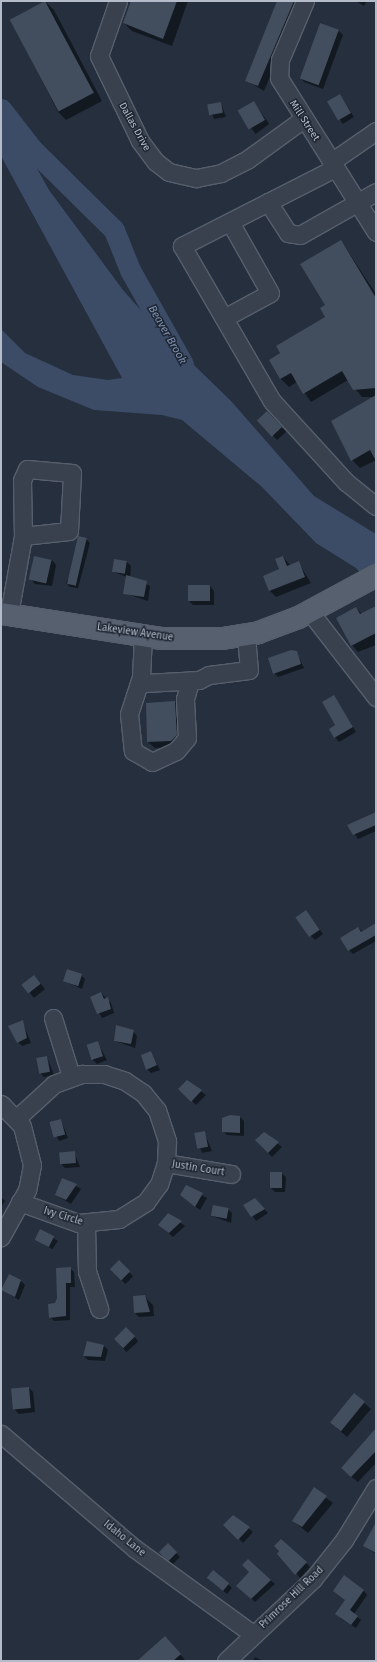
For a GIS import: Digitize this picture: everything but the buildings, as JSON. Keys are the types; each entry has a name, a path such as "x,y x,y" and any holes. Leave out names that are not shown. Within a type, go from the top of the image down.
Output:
{"main road":[{"name":"Lakeview Avenue","path":"5,613 143,636 195,639 246,634 310,612 368,579"}],"street":[{"name":"Dallas Drive","path":"118,1 99,56 140,141 156,162 169,172 196,178 221,173 303,119"},
{"name":"Mill Street","path":"305,1 280,60 279,78 303,119 376,232"},
{"path":"376,131 333,165 268,202 182,246 272,401 346,482 376,506"},
{"path":"268,202 288,234 300,235 376,192"},
{"path":"224,318 270,293 230,222"},
{"path":"5,613 23,536 22,480 27,469 72,473 69,531 23,536"},
{"path":"310,612 376,696"},
{"path":"141,677 145,683 190,680 249,670 246,634"},
{"path":"143,636 141,677 130,714 133,751 152,762 176,751 187,738 185,698 190,680"},
{"path":"53,1018 71,1076"},
{"name":"Ivy Circle","path":"17,1118 46,1089 71,1076 93,1073 115,1077 143,1093 157,1110 165,1130 166,1163 159,1184 138,1209 119,1219 86,1224 20,1202"},
{"path":"1,1104 17,1118 29,1143 32,1165 31,1178 1,1237"},
{"name":"Justin Court","path":"166,1163 231,1174"},
{"path":"86,1224 87,1271 99,1309"},
{"name":"Idaho Lane","path":"6,1438 134,1548 254,1635"},
{"name":"Primrose Hill Road","path":"226,1661 330,1560 376,1488"}],"water":[{"path":"1,104 49,190 123,290 161,333 231,401 314,496 376,534 376,591 356,568 316,543 262,487 182,420 162,415 94,410 38,387 1,362 1,329 25,353 73,375 108,380 122,378 1,156"}],"waterway":[{"name":"Beaver Brook","path":"1,109 32,149 114,230 130,270 183,364"}]}
